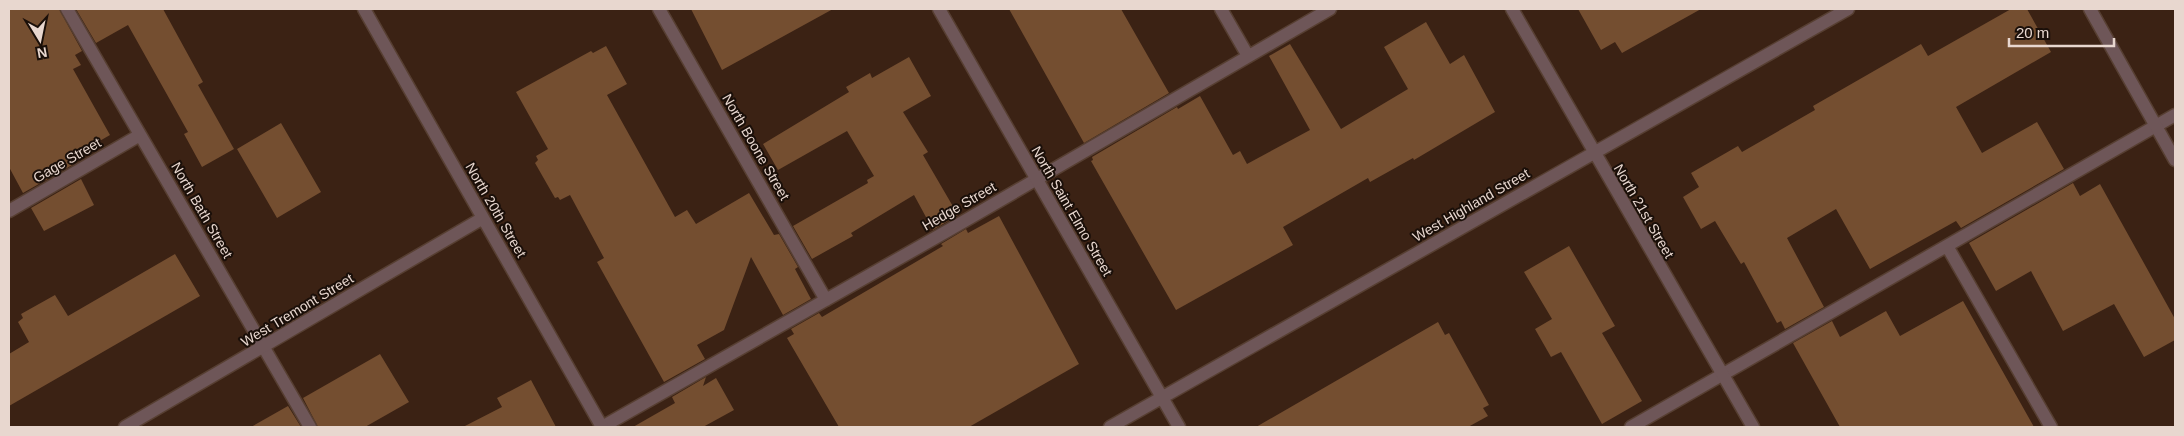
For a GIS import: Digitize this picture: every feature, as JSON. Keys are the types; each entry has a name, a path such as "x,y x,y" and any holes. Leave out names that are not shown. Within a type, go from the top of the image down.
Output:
{"street":[{"name":"North Bath Street","path":"67,9 310,427"},
{"name":"North 20th Street","path":"364,9 602,427"},
{"name":"North Boone Street","path":"659,9 826,300"},
{"name":"North Saint Elmo Street","path":"939,9 1179,427"},
{"path":"1220,9 1248,56"},
{"name":"Hedge Street","path":"602,427 1037,179 1330,9"},
{"name":"North 21st Street","path":"1512,9 1721,375 1753,427"},
{"name":"West Highland Street","path":"1110,427 1848,9"},
{"path":"2090,9 2175,160"},
{"path":"1631,427 2175,115"},
{"name":"Gage Street","path":"9,211 140,135"},
{"name":"West Tremont Street","path":"125,427 483,218"},
{"path":"1946,246 2051,427"}],"building":[{"path":"9,9 59,9 82,51 75,55 81,65 73,69 110,135 70,158 74,164 23,193 9,167"},
{"path":"76,9 163,9 203,82 198,85 234,149 202,167 184,134 188,132 128,25 96,43"},
{"path":"691,9 833,9 722,70"},
{"path":"1009,9 1121,9 1169,93 1084,143"},
{"path":"1578,9 1701,9 1622,53 1615,42 1601,50"},
{"path":"2011,9 2027,9 2051,52 1956,107 1982,153 2037,122 2064,169 1961,228 1956,221 1870,269 1836,209 1787,238 1824,307 1785,329 1781,321 1777,323 1744,262 1741,264 1715,221 1701,229 1683,197 1699,187 1691,173 1738,146 1742,152 1815,110 1813,106 1921,44 1928,56"},
{"path":"1426,22 1450,64 1464,55 1495,112 1414,160 1413,158 1370,182 1368,178 1283,227 1293,245 1176,310 1091,161 1093,160 1092,157 1177,107 1178,109 1200,96 1233,155 1240,151 1247,164 1310,130 1269,56 1290,44 1341,129 1408,89 1384,47"},
{"path":"606,46 627,84 607,95 675,217 687,210 696,224 749,193 774,235 779,234 798,267 795,269 811,299 783,315 751,257 724,330 697,345 705,359 664,382 597,262 604,258 570,195 560,200 558,197 555,198 535,163 538,160 536,156 548,149 516,92 591,51 593,53"},
{"path":"909,57 931,96 903,112 928,152 923,155 958,215 933,230 914,195 851,233 853,236 812,259 793,226 868,183 867,180 874,176 847,131 778,170 763,144 849,92 846,87 870,73 872,78"},
{"path":"281,123 321,192 277,218 237,149"},
{"path":"81,179 94,205 44,231 31,208"},
{"path":"2073,183 2080,196 2100,184 2175,319 2175,340 2144,357 2114,304 2063,331 2031,271 1996,291 1969,243"},
{"path":"999,216 1079,364 969,427 839,427 787,338 794,334 791,329 819,313 822,317 943,246 941,244 966,229 968,233"},
{"path":"1569,246 1615,326 1602,333 1642,401 1602,424 1561,352 1551,357 1535,329 1552,319 1524,272"},
{"path":"175,254 200,296 9,406 9,354 29,342 18,322 23,318 21,314 55,295 68,316"},
{"path":"1963,301 2034,427 1840,427 1793,343 1832,321 1840,337 1886,311 1900,336"},
{"path":"1438,322 1445,335 1449,333 1489,405 1483,408 1488,416 1468,427 1256,427"},
{"path":"380,354 409,402 365,427 318,427 303,398"},
{"path":"706,377 703,386 716,378 734,410 703,427 633,427 675,403 672,397"},
{"path":"531,380 556,427 463,427 502,407 497,398"},
{"path":"288,406 301,427 251,427"}]}
